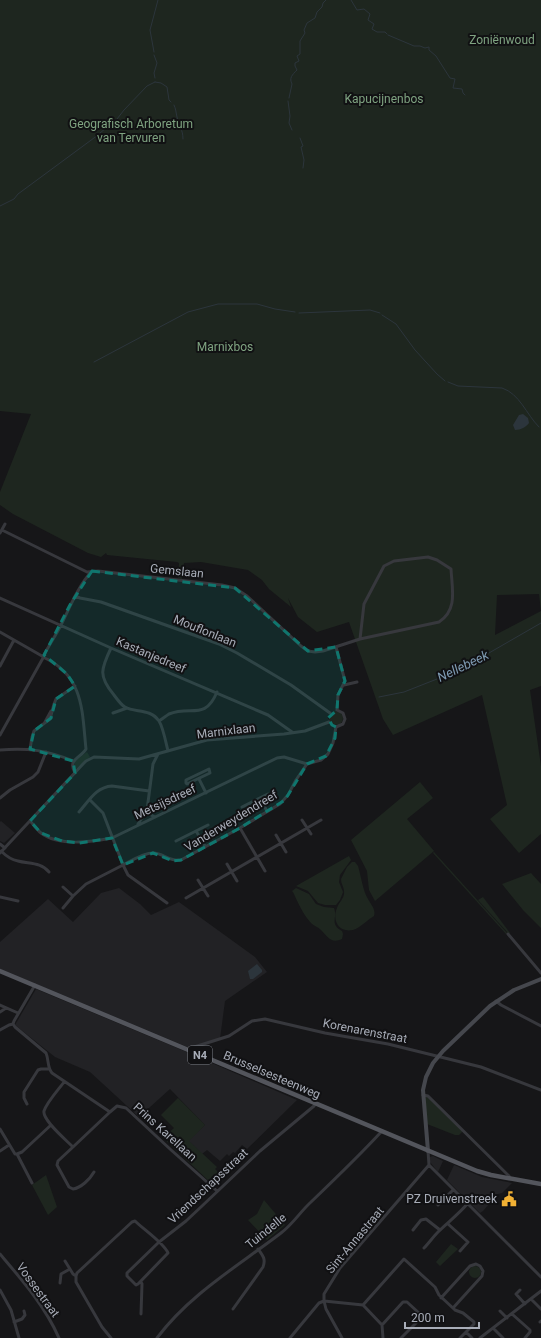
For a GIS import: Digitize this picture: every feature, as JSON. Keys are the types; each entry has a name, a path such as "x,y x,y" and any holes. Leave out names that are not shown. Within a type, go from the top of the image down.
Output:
{"main road":[{"name":"Brusselsesteenweg","path":"0,970 189,1051 482,1173 541,1184"}],"street":[{"path":"1,532 5,524"},
{"name":"Gemslaan","path":"1,532 84,571 222,585 235,588 247,596 301,646 308,651 315,652 397,630 432,624 445,618 450,610 453,600 451,570 441,562 428,557 394,561 384,566 364,604 360,639"},
{"path":"0,735 44,657 75,596 92,571"},
{"name":"Mouflonlaan","path":"75,596 101,602 219,644 291,685 329,718"},
{"name":"Kastanjedreef","path":"0,598 111,648 268,715 292,732"},
{"path":"0,632 61,668 75,686 80,698 86,749 73,761 72,769 74,773"},
{"path":"0,666 14,640"},
{"path":"336,647 345,678 344,685 338,695 337,710 329,718 331,725 336,727 343,724 345,719 343,713 337,710"},
{"path":"111,648 104,663 102,675 106,684 124,707 149,713 159,721 168,751"},
{"path":"344,685 357,682"},
{"path":"30,749 34,731 45,722 56,699 75,686"},
{"path":"159,721 175,712 197,711 204,709 209,706 217,692"},
{"path":"114,713 127,708"},
{"name":"Marnixlaan","path":"1,852 74,773 86,761 94,757 134,760 207,740 284,734 306,730 329,718"},
{"path":"307,764 321,760 328,754 334,743 336,727"},
{"path":"0,750 30,749 46,752 73,761"},
{"path":"0,798 10,790 33,777 38,772 46,752"},
{"path":"138,824 147,810 153,764 158,754"},
{"path":"149,757 153,764"},
{"name":"Metsijsdreef","path":"30,821 41,833 69,842 89,842 112,838 138,824 281,757 291,758 307,764"},
{"name":"Vanderweydendreef","path":"63,908 72,896 86,884 123,865 153,853 173,861 181,860 240,828 285,800 307,764"},
{"path":"209,769 210,770 210,773 199,779 187,784 185,782 209,769"},
{"path":"199,779 206,793"},
{"path":"79,812 97,791 107,786 150,791"},
{"path":"242,807 268,794"},
{"path":"260,798 267,811"},
{"path":"90,800 103,813 128,875 168,903"},
{"path":"147,810 149,814 156,816"},
{"path":"302,820 311,834"},
{"path":"186,898 322,820"},
{"path":"176,841 208,825"},
{"path":"240,828 265,871"},
{"path":"196,831 205,846"},
{"path":"276,835 286,852"},
{"path":"0,844 5,848"},
{"path":"1,852 9,858 17,861 45,867 49,872"},
{"path":"227,864 237,881"},
{"path":"198,880 208,896"},
{"path":"63,887 72,896"},
{"path":"0,897 18,901"},
{"path":"508,934 541,973"},
{"path":"541,979 520,987 496,1001 437,1057 426,1077 423,1095 429,1165 541,1277"},
{"path":"0,1030 13,1024 18,1013 36,986"},
{"path":"496,1001 541,1026"},
{"path":"0,1005 18,1013"},
{"path":"0,1012 6,1008"},
{"name":"Korenarenstraat","path":"189,1051 191,1048 233,1034 252,1022 262,1019 325,1033 388,1044 481,1067 541,1090"},
{"path":"13,1024 46,1054 48,1058 48,1069"},
{"path":"27,1104 24,1098 24,1092 38,1070 44,1068 48,1069 64,1082 110,1112 58,1160 57,1165 69,1187 73,1189 78,1188 92,1177 94,1172"},
{"path":"64,1082 45,1109 45,1118 72,1147"},
{"path":"423,1095 428,1096 509,1176 510,1179"},
{"name":"Vriendschapsstraat","path":"141,1282 137,1285 127,1276 127,1273 159,1242 186,1221 260,1151 315,1104"},
{"name":"Prins Karellaan","path":"110,1112 117,1106 126,1108 170,1150 218,1191"},
{"path":"18,1154 51,1125"},
{"path":"0,1129 15,1154 18,1154 32,1183"},
{"name":"Tuindelle","path":"157,1338 171,1320 190,1301 258,1249 283,1232 382,1131"},
{"path":"417,1146 424,1143 426,1140"},
{"path":"0,1151 9,1145"},
{"name":"Sint-Annastraat","path":"290,1338 319,1303 324,1301 324,1294 340,1268 429,1165"},
{"path":"438,1205 454,1190"},
{"path":"424,1248 468,1203"},
{"path":"413,1230 421,1220 426,1219 440,1230"},
{"path":"111,1338 96,1318 76,1282 76,1276 77,1273 132,1222 135,1221 168,1251 168,1254 141,1282 141,1314"},
{"path":"448,1224 468,1242 460,1251"},
{"path":"233,1309 263,1267 265,1258 258,1249"},
{"name":"Vossestraat","path":"0,1254 39,1301 47,1313 59,1338"},
{"path":"363,1305 404,1259 435,1287 441,1298 473,1321 474,1324 460,1338"},
{"path":"65,1262 76,1276"},
{"path":"441,1298 470,1266 476,1264 480,1266 483,1271 482,1276 453,1308"},
{"path":"60,1283 61,1274 70,1269"},
{"path":"0,1290 8,1303 19,1338"},
{"path":"520,1290 516,1296 525,1304"},
{"path":"480,1338 541,1291"},
{"path":"531,1299 541,1309"},
{"path":"342,1338 326,1309 324,1301 363,1305 382,1325 383,1338"},
{"path":"382,1325 403,1302 407,1302 420,1314 421,1318 402,1338"},
{"path":"14,1322 22,1319 25,1315 24,1311"},
{"path":"500,1311 507,1318"},
{"path":"512,1314 530,1330 525,1338"},
{"path":"493,1328 504,1338"},
{"path":"466,1332 472,1338"}],"highlighted area":[{"path":"92,571 235,588 308,651 336,647 345,681 338,695 337,710 328,718 332,725 336,727 335,738 326,756 307,764 285,800 240,828 181,860 173,861 153,853 123,865 112,838 79,843 62,841 41,833 30,821 75,773 73,761 30,749 34,731 51,718 56,699 75,686 67,674 44,655 71,603"}],"shaded area":[{"path":"523,414 528,418 529,423 523,428 515,430 513,425 519,415"},
{"path":"1,821 15,833 4,843 0,841"},
{"path":"119,888 140,904 151,915 179,902 255,957 267,972 225,1001 220,1039 192,1049 0,969 0,942 48,899 73,922 101,893"},
{"path":"257,964 262,972 253,979 250,979 248,971"},
{"path":"36,989 297,1100 247,1149 242,1145 235,1153 233,1152 229,1156 227,1154 220,1161 207,1150 202,1154 188,1141 205,1125 170,1089 139,1117 90,1072 55,1057 15,1025"},
{"path":"433,1156 443,1161 438,1172 430,1162 430,1157"},
{"path":"454,1165 482,1177 512,1183 502,1193 498,1194 480,1213 447,1180"}],"green space":[{"path":"0,0 541,0 541,611 541,686 530,690 541,766 541,834 519,853 490,819 507,805 482,695 393,735 383,719 349,622 317,632 298,617 288,598 291,607 269,589 262,580 248,570 201,562 184,563 182,579 178,578 179,563 177,562 107,555 106,553 101,557 88,553 13,514 0,505 0,492 31,414 0,411","holes":["539,594 541,611 495,635 497,595"]},
{"path":"336,711 341,713 343,718 341,723 336,725 331,723 329,718 331,713"},
{"path":"87,752 90,757 74,769 75,761"},
{"path":"420,782 433,798 407,819 434,851 375,901 369,890 367,871 351,840"},
{"path":"434,852 507,933 506,934 433,853"},
{"path":"349,856 351,860 340,875 339,882 343,892 336,905 325,905 318,903 308,891 296,886"},
{"path":"352,862 355,862 358,866 365,892 373,907 374,916 358,928 353,930 343,930 338,925 335,917 337,908 343,898 344,893 341,879 347,867"},
{"path":"531,873 541,884 541,928 523,910 502,884"},
{"path":"296,888 309,894 316,904 334,908 335,923 336,926 342,931 342,939 335,941 330,939 320,929 311,923 303,912 292,891"},
{"path":"483,897 510,933 508,933 478,900"},
{"path":"425,1097 428,1097 463,1131 459,1135 455,1135 427,1124"},
{"path":"178,1098 205,1125 189,1141 217,1167 215,1169 218,1172 210,1182 163,1138 174,1128 161,1115"},
{"path":"46,1175 57,1207 48,1215 32,1185"},
{"path":"264,1200 285,1225 267,1240 248,1220 257,1214"},
{"path":"451,1244 458,1249 440,1266 436,1262"},
{"path":"473,1266 477,1266 481,1272 477,1278 473,1278 469,1274 469,1270"}],"waterway":[{"path":"154,52 150,30 158,0"},
{"path":"289,98 292,84 291,78 297,70 295,63 299,61 297,56 300,54 300,41 305,33 304,30 307,23 315,18 317,12 326,0"},
{"path":"351,0 357,10 364,9 370,14 368,20 374,24 372,29 377,32 385,32 387,34"},
{"path":"388,35 414,46 425,48 429,47 429,50 436,56 450,78 455,79 453,88 462,89 465,95"},
{"path":"154,55 157,63 154,73 155,78"},
{"path":"155,82 161,83 167,87 169,100 171,102"},
{"path":"100,133 117,119 147,86 155,82"},
{"path":"288,101 290,116 289,123 292,130"},
{"path":"174,105 183,139"},
{"path":"0,206 14,199 18,194 98,135"},
{"path":"300,138 303,146 301,147 304,160 303,168"},
{"path":"94,362 188,312 218,304 257,304 295,312"},
{"path":"299,313 370,310 380,313"},
{"path":"382,315 396,324 415,350 445,381"},
{"path":"448,382 458,386 502,388 514,395 539,427"},
{"name":"Nellebeek","path":"379,697 404,692 437,679 482,657 541,623"}],"place":[{"name":"PZ Druivenstreek","path":"509,1199"}],"park label":[{"name":"Zoniënwoud","path":"502,40"},
{"name":"Kapucijnenbos","path":"384,99"},
{"name":"Geografisch Arboretum van Tervuren","path":"131,131"},
{"name":"Marnixbos","path":"225,347"}]}
